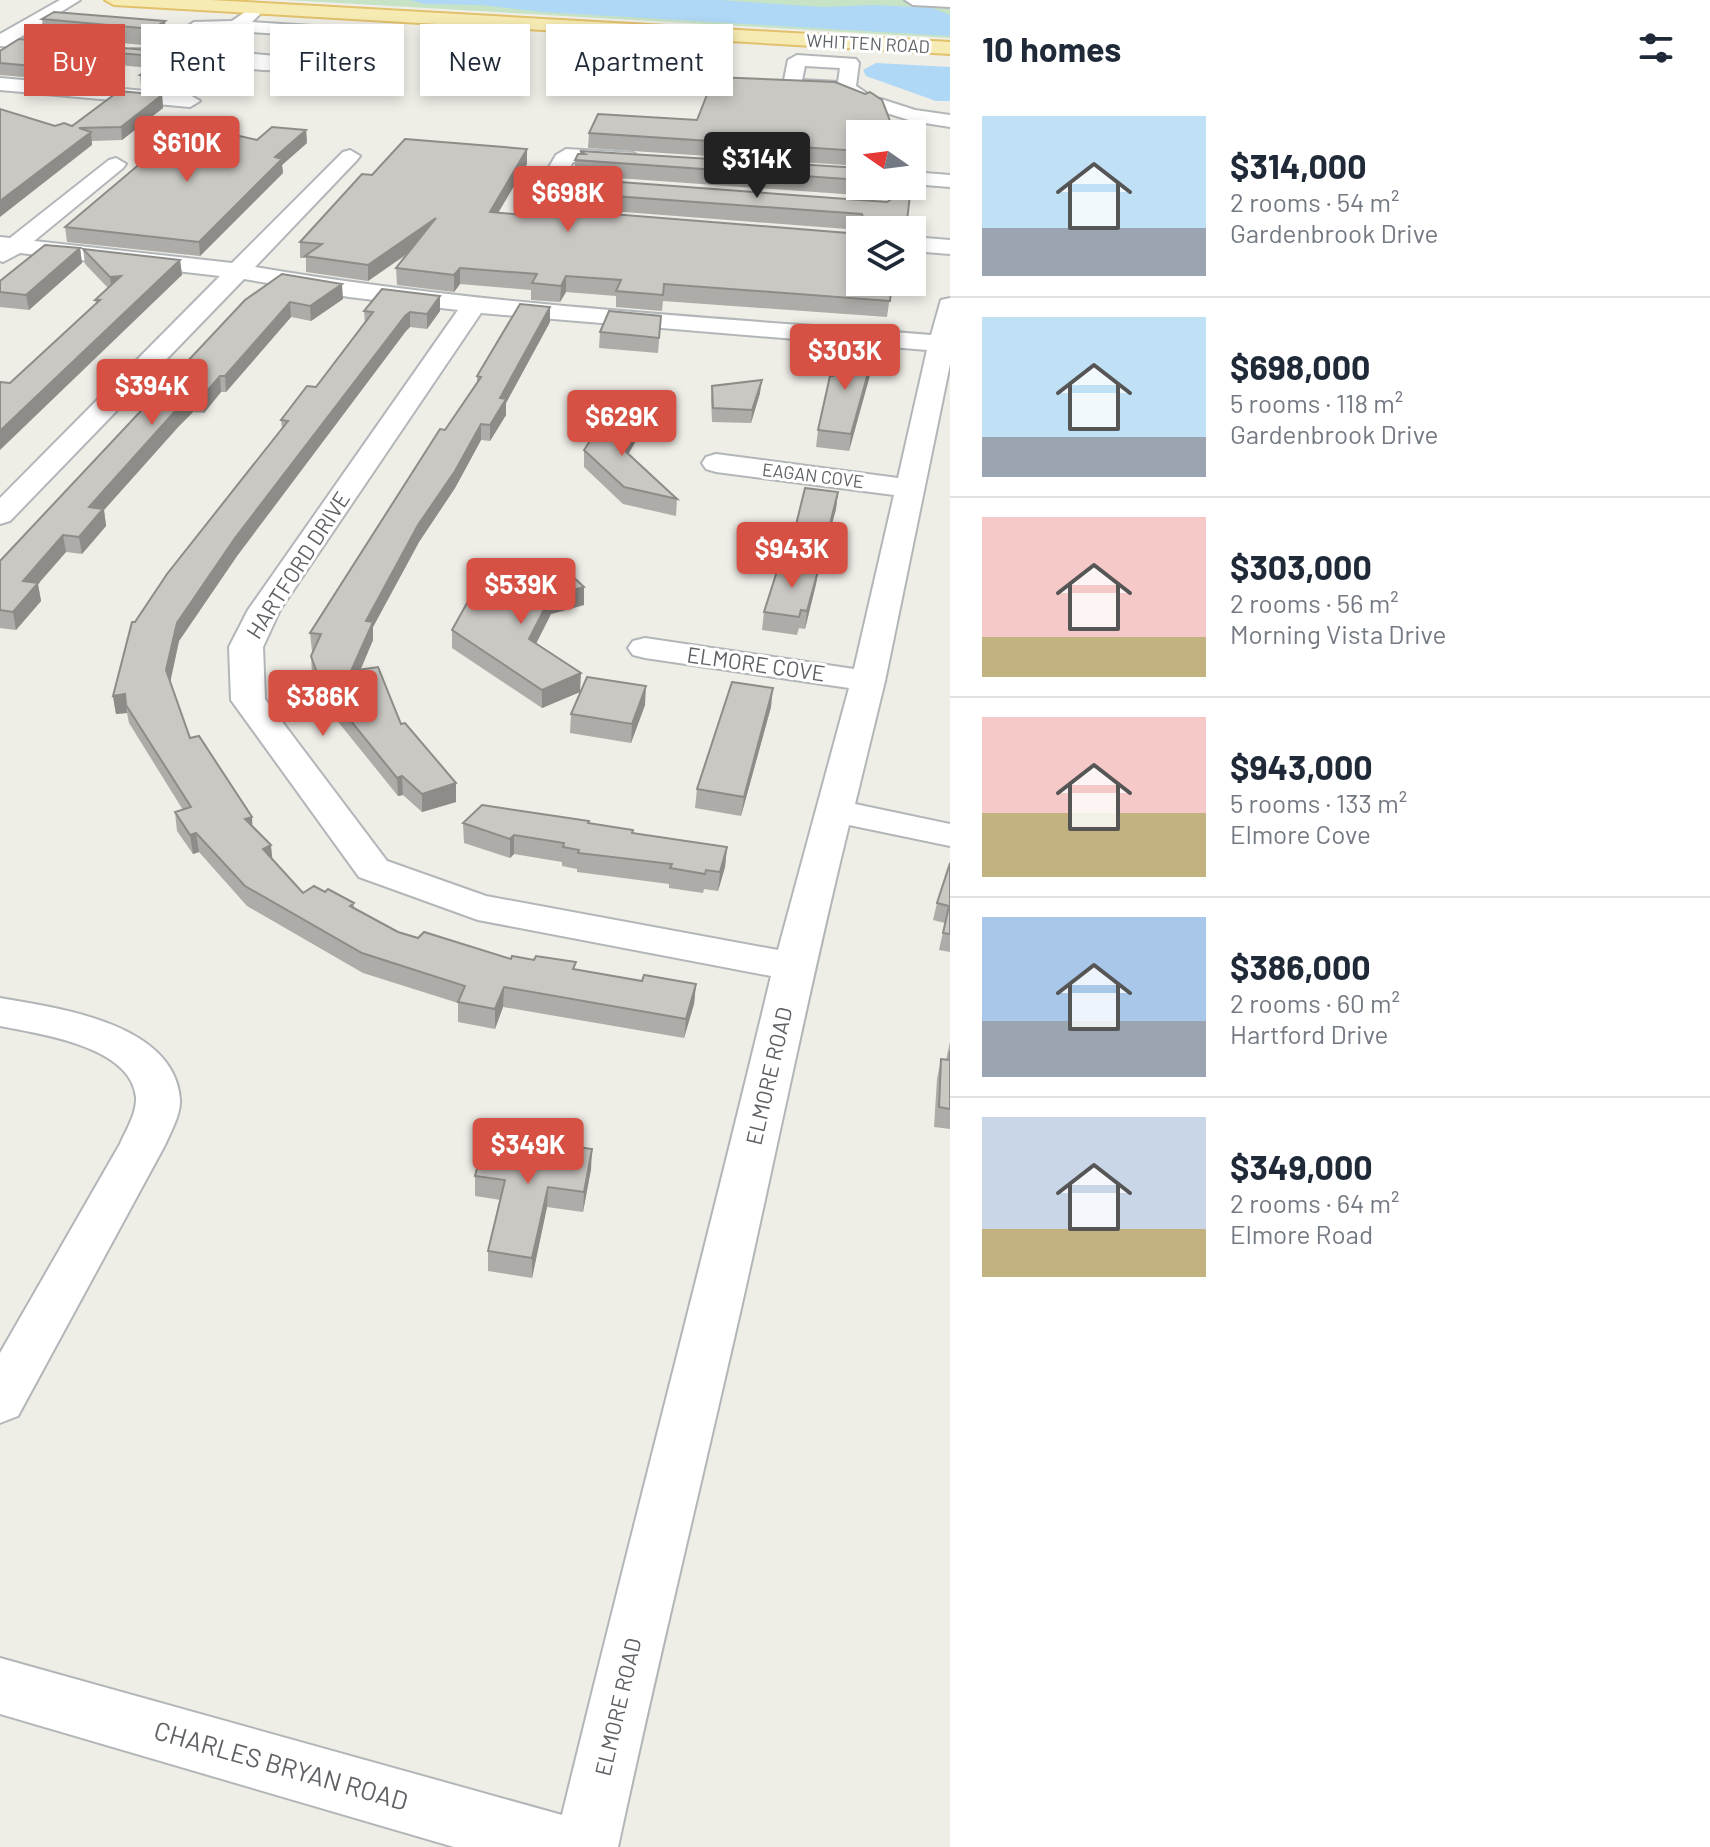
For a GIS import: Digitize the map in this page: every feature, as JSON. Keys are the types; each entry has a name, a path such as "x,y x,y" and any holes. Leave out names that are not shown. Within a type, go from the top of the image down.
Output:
{"main road":[{"name":"WHITTEN ROAD","path":"114,0 950,48"}],"street":[{"path":"913,0 949,3"},
{"path":"28,24 45,13 74,8"},
{"path":"234,24 258,8"},
{"path":"231,26 328,32 335,37 311,58 289,63 209,57 193,52 231,26"},
{"path":"24,27 1,41 24,43"},
{"path":"795,73 792,85 847,82 904,120"},
{"path":"0,84 190,101"},
{"path":"926,123 950,121"},
{"path":"625,222 532,215 566,155 659,161"},
{"path":"0,515 350,156"},
{"path":"5,249 116,164"},
{"path":"926,179 950,181"},
{"path":"550,182 582,185"},
{"path":"926,245 950,247"},
{"path":"5,249 240,271 349,290 474,305 948,331"},
{"name":"HARTFORD DRIVE","path":"474,305 264,610 246,647 248,700 373,869 478,907 794,967"},
{"name":"ELMORE ROAD","path":"586,1847 645,1589 721,1289 794,967 868,681 948,331"},
{"name":"EAGAN COVE","path":"716,463 910,488"},
{"name":"ELMORE COVE","path":"645,648 868,681"},
{"path":"836,811 950,835"},
{"path":"0,1012 64,1025 112,1041 132,1053 144,1067 153,1081 158,1098 154,1119 142,1145 0,1401"},
{"name":"CHARLES BRYAN ROAD","path":"0,1686 562,1847"}],"green space":[{"path":"287,0 950,0 950,38"}],"water":[{"path":"410,0 719,0 823,7 876,5 932,8 950,15 950,36 542,12 482,5 425,4"},
{"path":"876,63 950,67 950,101 936,101 866,76 863,70"}],"building":[{"path":"54,12 165,21 141,24 141,28 125,27 125,24 42,19"},
{"path":"19,39 24,39 24,65 0,63 0,51"},
{"path":"125,48 141,50 141,55 125,54"},
{"path":"733,78 835,82 865,94 870,92 882,100 890,120 846,120 846,150 589,133 598,114 697,120 706,96 733,96"},
{"path":"125,92 141,93 141,96 161,96 121,127 79,128 91,132 0,201 0,109 55,126 64,123 72,126 112,96 125,96"},
{"path":"187,124 257,140 272,127 306,130 275,157 282,159 199,242 65,227"},
{"path":"405,139 527,149 490,212 546,217 550,209 846,233 846,296 891,296 890,301 664,284 663,295 616,291 621,280 566,276 561,286 532,283 537,274 460,268 454,275 396,268 436,218 368,265 305,256 322,244 300,242 362,174 372,175"},
{"path":"580,151 846,167 846,179 575,160 578,154 585,154"},
{"path":"566,178 846,200 909,200 908,216 862,216 559,192"},
{"path":"45,245 80,248 26,295 0,292 0,281"},
{"path":"83,249 180,260 0,431 0,382 10,383 100,300 95,300 121,276 110,277"},
{"path":"282,274 342,284 310,306 290,302 225,376 220,376 202,397 191,396 177,409 89,507 103,509 79,537 63,535 23,581 38,583 13,612 0,610 0,561 245,300"},
{"path":"382,289 440,296 427,314 410,312 405,316 235,538 177,623 166,670 190,738 199,736 252,817 245,819 271,845 263,849 303,893 314,886 325,892 328,889 354,903 350,906 398,932 418,938 424,932 511,959 512,956 534,960 536,956 576,962 573,969 642,981 644,975 696,984 686,1019 504,987 495,1009 458,1002 465,986 362,953 245,886 196,833 190,835 175,812 191,807 126,705 125,694 113,696 132,622 288,421 281,420 307,386 316,387 373,312 364,311"},
{"path":"520,304 550,307 500,398 506,399 490,425 481,424 455,471 418,525 366,621 373,622 351,671 378,667 401,724 405,723 456,783 422,794 402,776 397,778 338,705 311,656 321,634 310,633 440,429 445,430 481,377 477,376"},
{"path":"609,311 661,316 659,338 600,332"},
{"path":"838,348 869,352 868,359 872,359 851,434 818,430 830,376 833,376 834,368 839,368"},
{"path":"762,380 752,410 713,408 712,386"},
{"path":"605,418 638,423 623,449 677,499 624,487 584,450"},
{"path":"805,488 838,492 826,540 794,533"},
{"path":"555,560 584,587 551,596 529,639 581,673 542,690 452,630 467,603 504,609 527,568"},
{"path":"779,565 819,567 807,611 801,610 799,617 764,612"},
{"path":"587,677 646,686 632,724 571,714"},
{"path":"732,682 773,688 744,797 697,789"},
{"path":"482,805 727,847 720,872 706,870 705,874 670,868 672,864 578,853 579,850 563,847 564,843 514,835 510,839 463,823"},
{"path":"950,863 950,934 943,933 949,906 937,903"},
{"path":"941,1059 950,1060 950,1109 939,1107"},
{"path":"486,1134 592,1149 584,1192 548,1187 532,1258 488,1251 505,1180 475,1176"}]}
